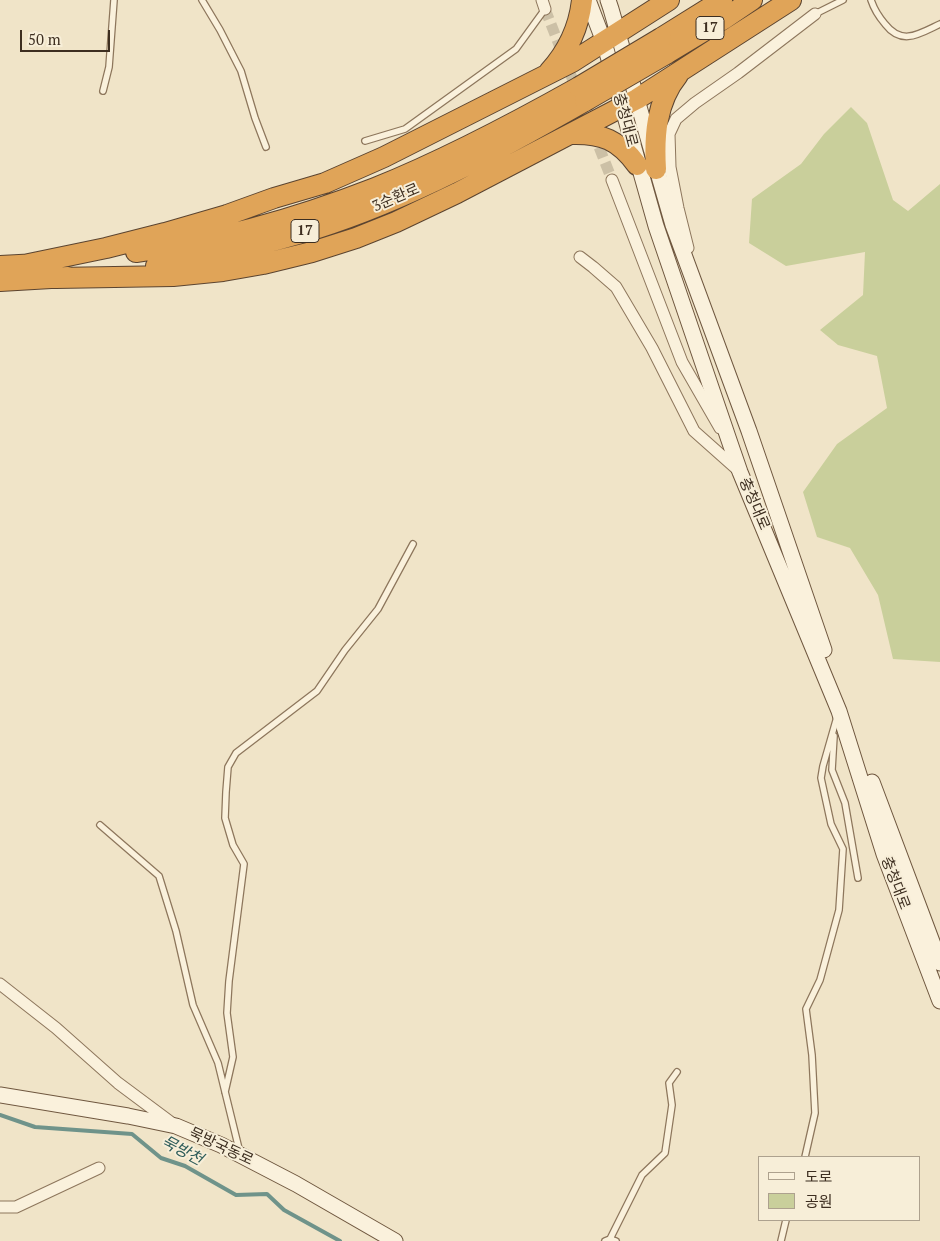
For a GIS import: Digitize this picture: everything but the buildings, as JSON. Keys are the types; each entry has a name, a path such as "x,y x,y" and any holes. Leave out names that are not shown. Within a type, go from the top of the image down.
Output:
{"highway":[{"path":"546,75 562,57 572,38 579,20 582,0"},
{"path":"24,265 106,248 165,233 325,183 384,157 572,62 668,0"},
{"name":"3순환로","path":"663,46 722,0"},
{"name":"3순환로","path":"0,282 117,272 186,260 243,248 315,229 366,210 424,186 471,163 663,46 724,19 752,0"},
{"path":"56,278 173,276 223,271 263,264 312,252 356,238 396,222 457,193 629,103 791,0"},
{"path":"618,33 658,85"},
{"path":"572,62 598,119"},
{"path":"569,134 597,136 614,142 647,167 664,98 682,70"},
{"name":"3순환로","path":"0,266 24,265 153,250 206,240 320,208 375,188 426,166 534,112 582,94"}],"main road":[{"name":"충청대로","path":"588,0 618,33"},
{"name":"충청대로","path":"608,0 618,33 629,103 647,167 656,226 740,472 837,717 884,854 940,1000"},
{"name":"충청대로","path":"647,167 673,225 749,431 844,707 940,963"},
{"name":"묵방국동로","path":"0,1095 128,1116 176,1126 221,1145 296,1184 395,1241"}],"street":[{"path":"700,298 670,167 669,134 676,120 695,103 738,73 815,14"},
{"path":"612,180 682,362 731,446"},
{"path":"580,257 616,287 652,348 694,430 740,472"},
{"path":"0,984 56,1028 118,1083 176,1126"},
{"path":"0,1207 16,1207 99,1168"}],"lane":[{"path":"103,90 109,67 114,0"},
{"path":"202,0 241,71 254,118 266,147"},
{"path":"815,14 843,0"},
{"path":"871,0 880,18 891,32 905,37 918,35 940,24"},
{"path":"365,141 405,129 516,49 544,4"},
{"path":"225,1092 233,1057 227,1013 229,981 244,864 233,845 225,818 228,767 236,753 316,691 345,650 378,609 413,544"},
{"path":"837,717 832,770 845,803 858,878"},
{"path":"805,1156 815,1112 812,1055 806,1009 820,980 840,910 843,849 831,824 821,778 837,717"},
{"path":"100,825 159,876 176,931 192,1005 218,1063 240,1155"},
{"path":"610,1240 642,1175 665,1153 672,1105 669,1083 678,1072"},
{"path":"781,1241 786,1221"}],"green space":[{"path":"851,107 867,123 893,200 908,211 940,184 940,662 893,659 878,595 850,548 817,537 803,492 837,444 887,408 877,356 838,345 820,330 863,295 865,252 786,266 749,243 752,199 801,164 824,134"}],"waterway":[{"name":"묵방천","path":"0,1115 35,1127 132,1134 161,1158 185,1166 236,1195 267,1194 284,1210 340,1241"}],"tunnel":[{"path":"545,9 612,180"}]}
